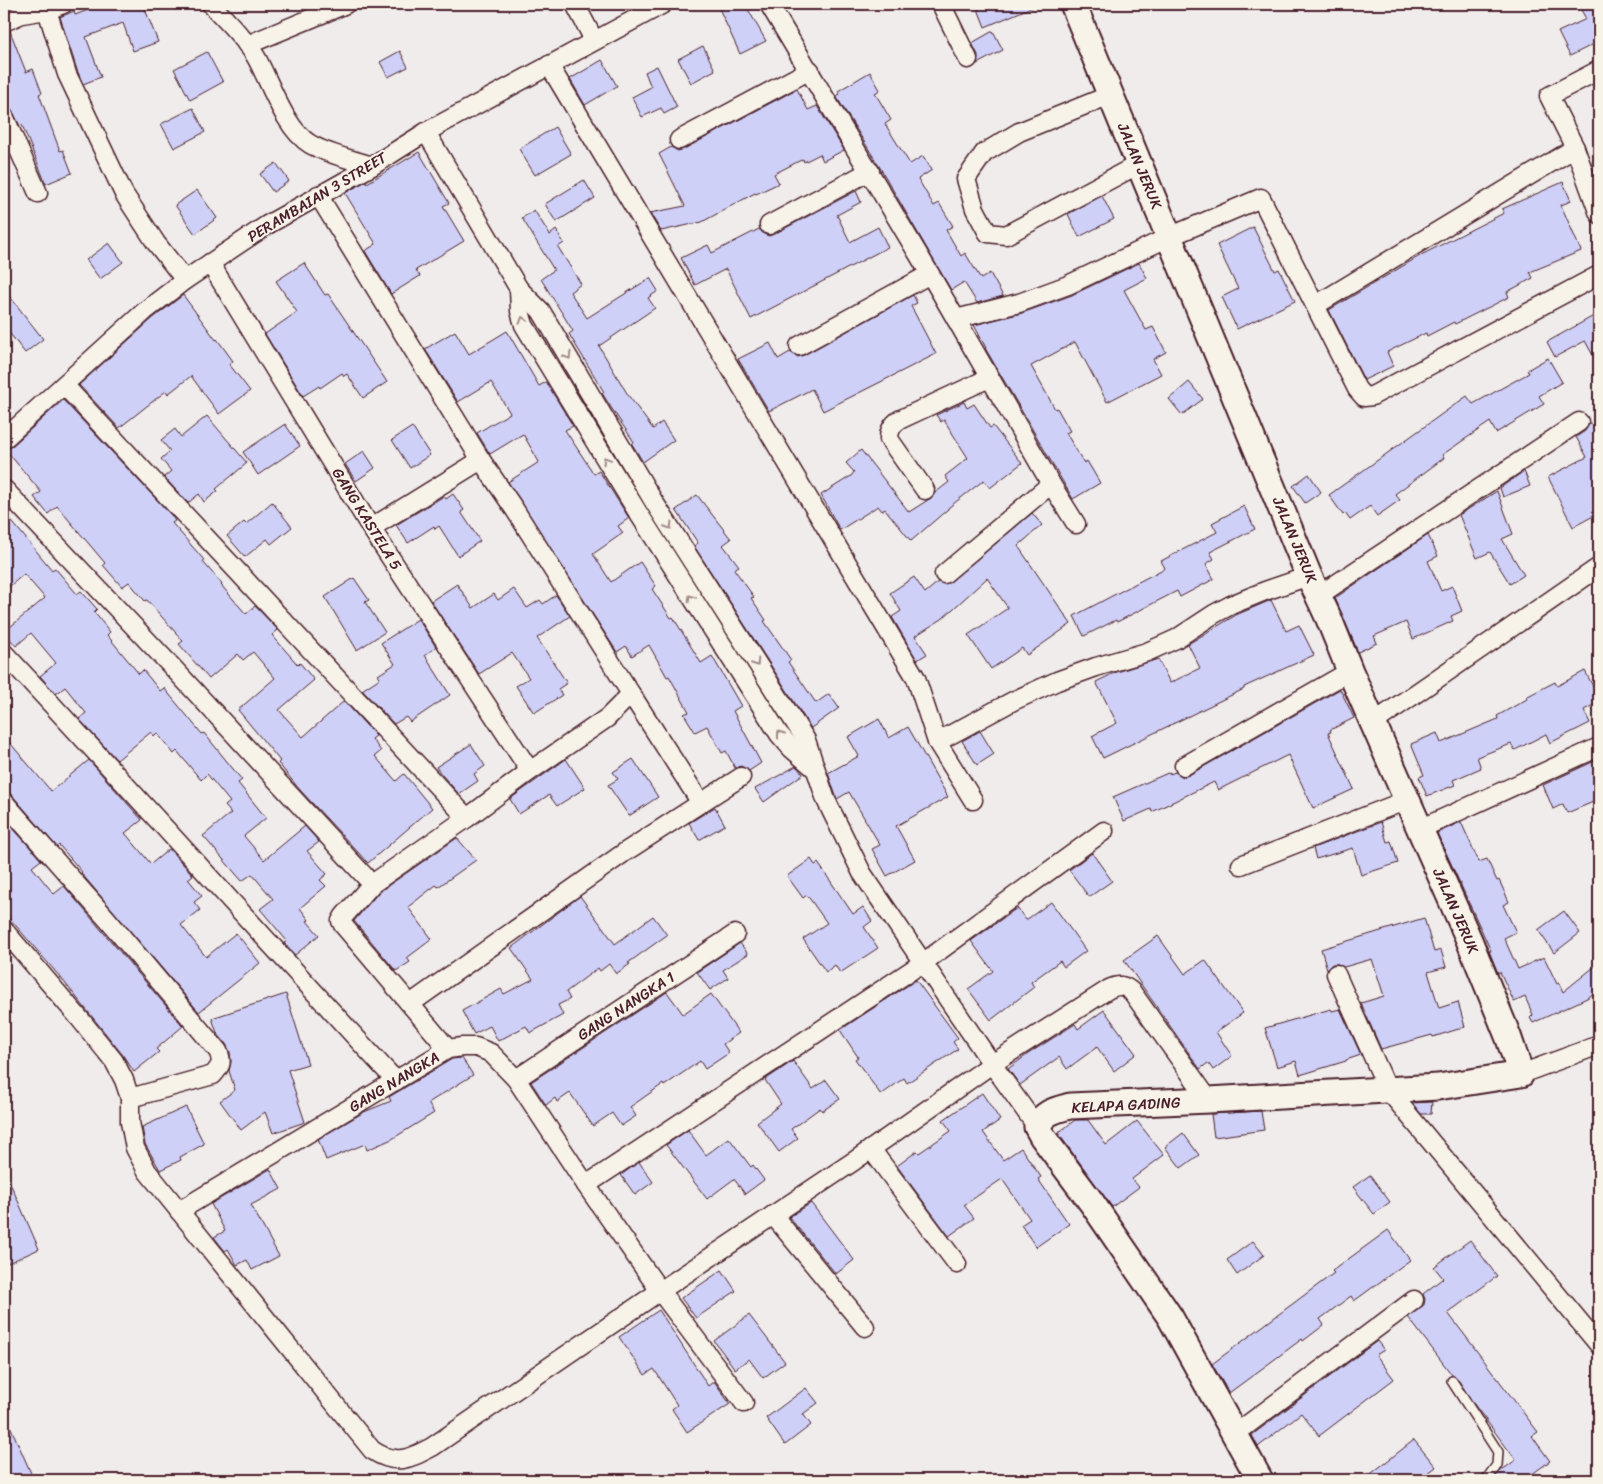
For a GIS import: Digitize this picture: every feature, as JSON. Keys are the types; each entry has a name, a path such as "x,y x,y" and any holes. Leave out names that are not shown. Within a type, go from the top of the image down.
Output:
{"street":[{"path":"211,4 256,57 288,122 308,143 328,152 372,166"},
{"path":"247,45 346,4"},
{"path":"575,4 594,40"},
{"name":"PERAMBAIAN 3 STREET","path":"4,439 115,337 185,280 267,225 372,166 426,132 548,64 663,4"},
{"path":"769,4 870,171 989,378 1076,524"},
{"path":"941,4 968,59"},
{"name":"JALAN JERUK","path":"1072,4 1350,671 1469,940 1521,1074"},
{"path":"5,17 55,7 67,74 124,194 156,242 185,280"},
{"path":"548,64 916,678 938,742 973,800"},
{"path":"679,140 810,70"},
{"path":"1598,206 1575,148 1550,96 1599,70"},
{"path":"1110,95 1019,132 984,153 966,179 975,209 988,233 1006,235 1139,164"},
{"path":"4,116 38,193"},
{"path":"426,132 519,289 541,312 654,502 806,740 826,800 862,873 992,1064 1120,1243 1170,1317 1260,1480"},
{"path":"1316,305 1575,148"},
{"path":"769,225 870,171"},
{"path":"318,195 481,460 515,510 701,803"},
{"path":"956,320 1041,295 1097,272 1169,237 1262,198 1357,389 1364,397 1372,396 1599,275"},
{"name":"GANG KASTELA 5","path":"210,263 371,528 530,771"},
{"path":"798,346 930,274"},
{"path":"519,289 520,311 524,325 637,511 779,734 792,749 814,768"},
{"path":"925,490 889,439 889,432 893,425 899,420 989,378"},
{"path":"64,385 467,818"},
{"path":"938,742 1013,701 1057,681 1147,652 1176,639 1231,605 1265,591 1314,586 1578,422"},
{"path":"371,528 481,460"},
{"path":"944,574 1051,484"},
{"path":"4,488 372,884"},
{"path":"637,511 654,502"},
{"path":"1373,723 1599,567"},
{"path":"4,653 132,790 214,883 396,1081"},
{"path":"1184,766 1350,671"},
{"path":"448,1049 341,921 372,884 607,718 631,694"},
{"path":"1420,829 1599,747"},
{"path":"410,1004 625,852 741,777"},
{"path":"1241,865 1407,800"},
{"path":"4,802 107,919 218,1051 222,1059 221,1065 213,1075 130,1098"},
{"path":"586,1185 924,962 1104,831"},
{"path":"4,930 114,1061 124,1080 130,1098 130,1122 135,1148 140,1159 179,1211 372,1450 392,1459 402,1460 432,1447 871,1149 992,1064 1117,985 1125,986 1132,992 1210,1100"},
{"name":"GANG NANGKA 1","path":"516,1078 735,934"},
{"path":"1336,974 1388,1090 1599,1345"},
{"path":"1521,1074 1599,1045"},
{"name":"GANG NANGKA","path":"179,1211 448,1049 476,1047 491,1053 516,1078 586,1185 660,1291 744,1403"},
{"name":"KELAPA GADING","path":"1036,1127 1041,1118 1049,1112 1070,1106 1438,1087 1521,1074"},
{"path":"871,1149 957,1264"},
{"path":"773,1215 865,1327"},
{"path":"1235,1434 1414,1300"}],"lane":[{"path":"1452,1380 1498,1452 1497,1465 1486,1480"}],"building":[{"path":"104,4 143,4 158,42 133,51 123,23 86,37 101,77 83,84 60,17 74,11 75,15"},
{"path":"717,4 745,4 766,41 740,54"},
{"path":"976,4 1039,4 985,27"},
{"path":"1578,4 1599,4 1599,46 1598,42 1570,56 1558,32 1586,19"},
{"path":"10,31 26,72 33,69 42,93 39,94 60,151 63,150 72,173 46,184 22,125 20,126 11,108 4,106 4,32"},
{"path":"993,31 1003,50 977,64 978,55 972,43"},
{"path":"703,46 715,70 691,83 678,59"},
{"path":"400,51 408,67 388,77 380,62"},
{"path":"207,52 223,82 190,100 174,69"},
{"path":"602,60 617,86 585,105 570,79"},
{"path":"657,66 677,107 664,114 661,108 642,117 632,97 651,87 645,72"},
{"path":"870,72 880,90 875,93 891,120 885,124 910,164 923,156 932,170 918,179 934,206 939,203 953,226 946,230 961,256 965,253 981,279 990,273 1003,296 977,303 964,282 951,290 836,96 840,94 838,91"},
{"path":"797,89 808,110 817,106 844,150 823,161 820,154 804,162 803,159 774,174 779,183 755,193 702,222 661,231 650,213 685,206 659,154 671,147 678,151 684,149"},
{"path":"193,108 205,132 174,148 161,124"},
{"path":"555,127 571,154 535,175 519,149"},
{"path":"419,152 449,203 443,206 464,241 416,270 420,276 391,294 365,251 376,244 345,193 366,181 367,183"},
{"path":"276,163 289,181 273,192 260,174"},
{"path":"584,180 595,198 556,222 545,204"},
{"path":"1563,182 1571,201 1561,205 1581,251 1530,272 1533,278 1507,292 1509,297 1455,324 1454,322 1427,336 1426,333 1387,352 1393,366 1364,380 1329,310 1423,254 1504,213 1502,209"},
{"path":"197,190 217,218 195,234 175,205"},
{"path":"856,191 861,202 837,215 850,242 878,227 888,247 751,319 726,269 695,285 681,258 708,245 712,253 759,229 769,236"},
{"path":"1102,196 1114,219 1079,237 1068,214"},
{"path":"534,210 550,235 556,230 564,243 558,247 581,284 570,292 587,318 650,278 658,291 648,298 655,308 599,346 628,395 653,429 662,422 674,440 643,462 632,444 634,442 602,393 604,392 569,334 573,331 541,279 554,270 522,218"},
{"path":"1253,227 1275,271 1279,269 1295,301 1237,329 1222,297 1238,289 1217,245"},
{"path":"109,243 123,262 100,279 86,260"},
{"path":"304,263 325,295 328,294 387,382 363,398 347,374 344,376 342,373 320,388 319,386 303,396 265,334 297,312 276,281"},
{"path":"1139,263 1147,278 1124,290 1146,330 1153,327 1166,352 1153,359 1161,374 1107,402 1075,342 1031,366 1055,409 1057,408 1070,431 1066,433 1084,463 1087,461 1100,483 1073,499 985,348 974,325 1022,313 1072,295"},
{"path":"4,289 43,339 25,353 4,326"},
{"path":"183,295 233,361 229,364 250,391 219,414 191,376 168,394 166,391 119,428 79,385 152,319"},
{"path":"913,295 917,303 911,306 936,354 823,411 812,389 769,411 738,359 770,343 778,359 790,352 798,357 804,355"},
{"path":"1599,313 1599,366 1585,341 1555,357 1547,342"},
{"path":"455,331 469,354 507,331 539,386 546,382 573,426 565,430 594,474 599,471 629,518 618,526 623,533 593,554 611,582 640,562 656,586 652,589 671,618 673,617 701,663 712,656 741,706 733,711 761,763 749,771 741,766 735,768 726,751 722,753 707,726 695,732 684,714 689,712 649,645 632,656 626,646 617,652 508,482 539,462 523,434 490,454 477,433 510,413 491,382 458,402 425,349"},
{"path":"1548,358 1562,382 1539,396 1544,404 1496,433 1490,422 1442,455 1444,458 1395,494 1400,500 1377,516 1370,506 1350,520 1345,513 1343,515 1329,495 1467,396 1473,404 1529,373 1527,370"},
{"path":"1189,382 1203,399 1182,415 1169,399"},
{"path":"63,400 172,516 175,521 172,523 246,614 255,606 278,630 272,635 314,680 279,710 303,737 344,701 376,736 372,739 381,751 375,756 396,781 404,774 432,808 368,863 300,790 278,763 280,761 238,710 275,678 253,652 243,660 238,654 209,679 179,644 183,641 147,600 145,601 129,582 122,587 103,565 105,563 57,506 48,514 34,497 41,492 5,449 11,447"},
{"path":"964,402 967,408 974,404 990,428 993,426 1022,463 990,488 984,480 948,508 911,541 885,509 882,511 878,506 840,530 821,495 851,476 854,472 846,463 861,450 909,512 931,498 949,482 945,476 968,458 944,420 941,422 936,415"},
{"path":"207,416 247,463 216,489 218,491 204,502 199,494 188,503 164,477 171,471 161,459 170,451 161,440 175,429 181,437"},
{"path":"1599,419 1599,513 1573,527 1548,477 1587,457 1576,437 1585,431 1589,424"},
{"path":"285,424 300,446 258,475 243,452"},
{"path":"412,427 430,455 410,468 392,440"},
{"path":"364,451 375,468 356,481 345,464"},
{"path":"1524,471 1530,486 1503,497 1500,488"},
{"path":"1309,474 1321,492 1305,503 1293,486"},
{"path":"1497,491 1513,534 1502,539 1524,575 1510,584 1490,552 1477,558 1459,515"},
{"path":"453,494 464,510 461,512 480,541 458,556 439,526 435,529 434,526 408,543 396,525 444,496 446,499"},
{"path":"697,495 731,539 723,545 739,566 734,569 754,597 751,598 766,620 764,621 791,660 788,662 816,703 829,694 839,708 811,728 694,546 698,543 676,510"},
{"path":"272,502 292,527 271,544 267,539 245,557 227,536 244,522 246,524"},
{"path":"1244,506 1255,529 1210,552 1214,559 1206,564 1214,579 1180,597 1177,591 1117,622 1116,620 1084,636 1074,616 1165,568 1161,561 1217,532 1212,523"},
{"path":"4,512 52,570 55,568 77,594 81,591 97,609 94,612 110,632 107,635 139,674 143,670 160,691 164,688 242,780 238,783 266,818 244,836 264,860 305,826 319,842 307,851 327,874 320,880 326,886 300,908 309,920 307,921 319,935 295,955 284,943 287,941 260,909 273,899 252,874 242,881 203,836 231,813 225,806 230,802 207,774 201,780 177,751 174,754 157,733 154,736 151,732 117,760 79,719 86,713 65,687 56,694 40,676 56,663 31,633 16,646 4,632 45,598 24,574 4,591"},
{"path":"1032,513 1042,525 1018,546 1071,624 1027,655 1022,648 991,669 968,635 1008,608 987,578 942,619 915,636 927,654 917,660 892,617 901,611 890,593 914,577 925,593 938,582 945,584 950,582"},
{"path":"1428,535 1438,556 1428,561 1441,591 1452,586 1462,611 1451,616 1453,621 1413,639 1406,622 1374,636 1377,643 1358,652 1335,598"},
{"path":"354,578 369,600 365,602 385,632 357,650 325,597"},
{"path":"457,584 473,608 494,594 498,600 514,589 527,608 540,600 543,604 556,595 570,616 537,638 567,683 558,689 562,695 534,713 516,686 529,678 512,653 479,674 431,601"},
{"path":"1271,600 1286,631 1299,625 1314,655 1244,687 1244,689 1103,758 1092,736 1117,723 1096,682 1114,673 1158,659 1170,683 1200,668 1188,644 1236,615"},
{"path":"418,619 436,647 425,655 450,695 410,722 406,717 394,724 362,690 380,678 378,675 395,664 381,643"},
{"path":"1585,671 1599,698 1599,702 1584,710 1590,723 1550,743 1546,734 1515,750 1511,744 1477,757 1481,768 1453,780 1455,785 1427,796 1419,777 1424,775 1411,744 1437,733 1441,743 1498,719 1497,716 1527,699 1526,697 1555,682 1557,686"},
{"path":"1340,689 1354,718 1330,730 1331,732 1328,733 1354,789 1313,808 1288,755 1218,790 1214,782 1152,812 1151,809 1124,821 1113,797 1170,772 1170,774 1175,772 1183,777 1189,775"},
{"path":"879,719 889,738 908,727 948,797 896,826 915,860 887,876 872,849 880,845 849,792 837,799 828,773 859,756 848,737"},
{"path":"980,731 994,754 977,765 962,741"},
{"path":"4,736 51,791 89,760 142,820 125,833 151,864 169,849 193,875 188,879 202,896 194,902 200,910 181,925 206,957 236,933 260,963 199,1012 59,845 57,847 12,795 4,792"},
{"path":"471,744 485,766 474,774 478,781 459,794 436,767"},
{"path":"566,759 585,788 557,806 549,795 519,814 510,799"},
{"path":"633,759 658,797 629,816 608,785 618,779 613,772"},
{"path":"1599,759 1599,788 1594,791 1598,800 1567,813 1563,804 1553,809 1543,785"},
{"path":"796,766 803,774 764,802 755,789"},
{"path":"715,807 725,825 699,840 689,823"},
{"path":"4,818 41,860 32,867 54,894 64,886 183,1026 156,1049 159,1052 134,1072 122,1054 61,978 4,912"},
{"path":"1381,822 1387,842 1391,841 1398,863 1361,875 1353,848 1316,859 1313,848"},
{"path":"1461,822 1479,862 1487,859 1509,902 1503,905 1516,932 1504,938 1518,969 1544,957 1563,992 1599,963 1599,990 1587,998 1533,1023 1530,1018 1533,1015 1525,997 1514,1002 1500,972 1498,973 1489,951 1491,951 1437,833"},
{"path":"457,838 476,860 438,887 436,885 408,907 432,939 407,958 410,962 396,971 354,921 379,892"},
{"path":"1092,853 1112,881 1089,897 1069,870"},
{"path":"811,859 815,865 818,863 853,914 863,907 872,921 864,927 878,948 840,973 835,965 826,972 803,939 827,923 807,895 803,898 787,876"},
{"path":"580,896 615,944 653,916 667,935 616,974 609,964 600,971 598,968 566,992 570,999 558,1005 563,1015 530,1033 526,1026 498,1041 490,1026 474,1034 462,1011 501,989 504,994 533,979 511,948"},
{"path":"1051,902 1086,951 1064,967 1060,961 1031,982 1034,987 991,1020 968,989 993,971 971,941 1017,908 1026,920"},
{"path":"1564,911 1580,933 1554,953 1538,930"},
{"path":"1424,918 1434,952 1441,950 1446,967 1428,972 1439,1008 1458,1002 1465,1027 1433,1037 1432,1035 1381,1049 1361,1003 1384,996 1372,959 1344,967 1332,964 1327,969 1321,949"},
{"path":"1158,936 1185,974 1205,960 1243,1013 1216,1032 1232,1056 1213,1070 1208,1063 1200,1069 1124,960"},
{"path":"740,943 748,954 723,970 728,978 710,990 697,972"},
{"path":"916,980 958,1038 953,1042 958,1049 907,1083 904,1078 881,1095 855,1059 858,1057 840,1030"},
{"path":"667,992 683,1014 711,994 739,1033 723,1044 729,1053 705,1069 700,1061 664,1086 663,1084 630,1107 636,1116 621,1126 612,1113 593,1126 570,1093 557,1102 555,1098 546,1105 531,1082"},
{"path":"286,994 308,1064 288,1070 305,1122 273,1133 265,1112 241,1130 220,1101 235,1090 229,1071 231,1062 230,1052 217,1033 212,1018"},
{"path":"1331,1009 1332,1011 1340,1009 1361,1055 1300,1075 1296,1061 1277,1067 1265,1028"},
{"path":"1104,1010 1136,1054 1114,1071 1097,1047 1067,1069 1059,1057 1020,1085 1008,1069 1075,1024 1078,1029"},
{"path":"462,1058 473,1075 428,1103 434,1113 392,1139 367,1150 365,1144 326,1160 318,1139 364,1112 391,1101 389,1097 452,1059"},
{"path":"793,1061 813,1089 826,1080 840,1099 822,1111 820,1108 791,1129 798,1138 779,1152 757,1122 781,1104 765,1080"},
{"path":"982,1093 1000,1120 983,1132 1003,1160 1021,1148 1041,1177 1038,1179 1069,1224 1036,1247 1021,1225 1030,1219 1002,1179 964,1205 974,1218 949,1236 897,1166 917,1151 919,1153 951,1131 943,1120"},
{"path":"1432,1102 1431,1114 1421,1114 1412,1103"},
{"path":"186,1107 204,1144 180,1157 181,1160 160,1170 145,1144 142,1127"},
{"path":"1261,1111 1264,1130 1214,1137 1211,1114"},
{"path":"1075,1120 1088,1120 1106,1145 1137,1121 1164,1155 1132,1179 1139,1187 1112,1207 1058,1133"},
{"path":"688,1130 706,1155 729,1138 751,1167 753,1165 764,1180 745,1194 734,1179 707,1199 666,1145"},
{"path":"1183,1133 1199,1155 1181,1168 1165,1147"},
{"path":"639,1162 653,1182 635,1195 621,1175"},
{"path":"4,1169 39,1249 8,1263 4,1254"},
{"path":"270,1169 281,1189 251,1205 279,1256 252,1270 247,1260 237,1265 228,1249 225,1251 214,1237 225,1231 211,1204"},
{"path":"1370,1175 1390,1202 1374,1214 1353,1187"},
{"path":"811,1203 854,1260 836,1274 789,1217"},
{"path":"1388,1230 1410,1260 1354,1301 1351,1296 1320,1319 1324,1325 1229,1393 1212,1364 1334,1273 1332,1271"},
{"path":"1470,1240 1497,1276 1448,1313 1538,1432 1532,1436 1550,1461 1524,1480 1494,1480 1499,1472 1516,1460 1476,1407 1457,1378 1452,1375 1408,1317 1424,1305 1425,1299 1423,1294 1443,1278 1434,1267"},
{"path":"1253,1241 1264,1255 1237,1275 1227,1260"},
{"path":"722,1270 736,1291 696,1318 681,1298"},
{"path":"659,1310 708,1386 714,1381 730,1404 687,1432 672,1409 677,1405 654,1369 645,1375 619,1337"},
{"path":"749,1315 785,1362 763,1378 749,1359 735,1369 714,1341"},
{"path":"1377,1341 1384,1350 1376,1355 1394,1379 1319,1436 1301,1413 1258,1447 1252,1435"},
{"path":"806,1388 818,1403 803,1414 811,1425 785,1445 766,1418"},
{"path":"4,1412 34,1480 4,1480"},
{"path":"1414,1440 1436,1467 1419,1480 1363,1480"}]}
